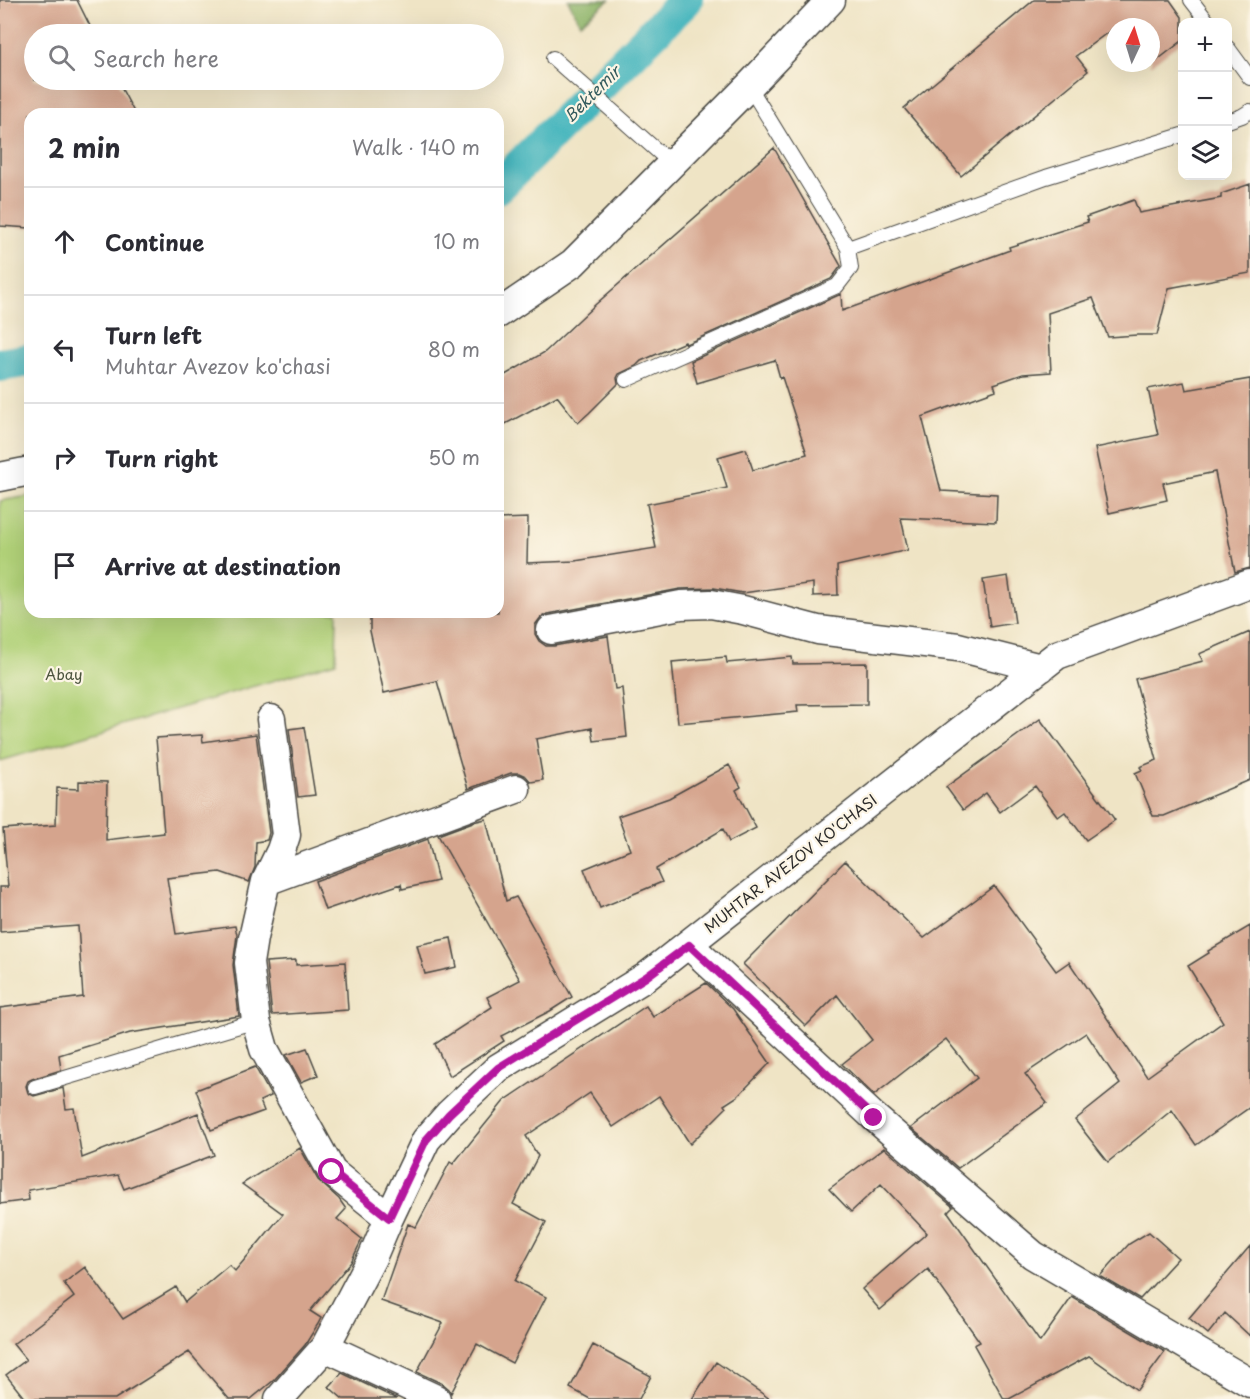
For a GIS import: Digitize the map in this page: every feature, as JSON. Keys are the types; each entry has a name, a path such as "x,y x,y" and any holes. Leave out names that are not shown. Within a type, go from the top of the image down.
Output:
{"street":[{"path":"504,310 573,263 831,0"},
{"path":"0,477 24,472"},
{"name":"MUHTAR AVEZOV KO'CHASI","path":"279,1399 325,1347 372,1258 426,1140 449,1114 498,1068 646,977 1057,655 1250,584"},
{"path":"551,630 681,605 711,604 818,630 958,647 1041,668"},
{"path":"270,718 286,835 266,881 253,938 249,963 256,1021 264,1048 332,1172 389,1218"},
{"path":"266,881 516,789"},
{"path":"689,945 874,1118 1033,1255 1250,1383"},
{"path":"325,1347 436,1399"}],"lane":[{"path":"1191,0 1205,18"},
{"path":"1232,55 1250,78"},
{"path":"553,58 672,164"},
{"path":"626,380 837,286 851,268 848,248 748,86"},
{"path":"1232,119 1250,111"},
{"path":"848,248 1046,177 1178,136"},
{"path":"35,1087 256,1021"}],"green space":[{"path":"568,0 609,0 580,23"},
{"name":"Abay","path":"24,497 24,618 337,618 336,662 0,761 0,501"}],"building":[{"path":"0,0 77,0 89,24 24,24 24,90 122,90 132,108 24,108 24,228 0,226"},
{"path":"1034,0 1170,0 1182,17 1178,18 1178,44 1160,58 1160,18 1106,18 1106,34 1076,56 1088,71 961,176 904,108"},
{"path":"774,148 841,266 831,279 686,344 685,342 641,361 619,374 618,384 578,423 557,396 504,425 504,376 545,352 596,304"},
{"path":"1250,184 1250,273 1169,288 1157,335 1108,337 1093,298 1048,313 1051,372 1023,374 994,384 996,390 922,417 941,491 997,494 996,522 901,518 908,550 837,566 838,595 813,596 813,583 743,593 714,588 680,589 541,617 535,625 535,634 546,646 608,636 615,689 622,688 627,737 594,741 592,728 536,739 543,780 531,782 526,776 511,773 468,789 437,681 384,693 370,631 370,618 504,618 504,519 528,518 527,563 575,561 656,548 647,504 727,488 718,457 746,449 753,470 807,454 775,360 697,383 691,361 841,294 842,311 1010,250 1009,247 1088,222 1086,217 1134,200 1139,213 1221,198 1221,194"},
{"path":"1250,379 1250,568 1235,572 1215,472 1163,483 1167,500 1109,513 1095,448 1158,435 1148,389 1184,382 1186,390"},
{"path":"1008,576 1015,623 990,627 983,580"},
{"path":"1250,632 1250,780 1164,816 1153,816 1135,773 1142,770 1140,767 1157,760 1135,679 1203,661 1199,654"},
{"path":"726,657 727,663 792,657 793,664 867,663 867,704 797,705 798,712 678,723 672,662"},
{"path":"1040,719 1115,820 1086,840 1065,812 1058,817 1035,786 1000,812 986,793 963,810 946,787"},
{"path":"304,727 315,795 298,797 289,729"},
{"path":"256,734 269,833 267,840 256,842 255,867 249,882 220,872 167,878 176,934 235,926 237,935 233,965 239,1016 130,1033 59,1055 61,1070 32,1079 26,1086 28,1093 34,1096 63,1088 66,1109 74,1108 82,1158 198,1113 214,1155 124,1189 118,1175 28,1190 29,1200 0,1204 0,1008 83,997 78,926 0,932 0,887 8,887 3,829 56,825 57,788 79,789 79,781 107,782 106,840 164,833 156,738 202,735 203,742"},
{"path":"729,765 741,787 736,790 756,828 729,842 723,829 656,869 662,882 600,908 584,869 630,850 618,816 669,798"},
{"path":"486,819 506,901 516,897 572,997 501,1036 504,1041 450,1076 435,1044 492,1007 487,997 520,980 438,835"},
{"path":"428,839 438,881 402,889 401,884 325,910 315,881"},
{"path":"845,861 924,938 994,886 1056,971 1069,962 1147,1077 1223,1022 1188,966 1250,926 1250,1107 1196,1145 1172,1110 1108,1162 1075,1120 1120,1084 1086,1033 1025,1074 1047,1103 958,1168 911,1128 977,1078 946,1039 874,1095 842,1064 872,1040 837,995 806,1026 743,964"},
{"path":"451,938 457,967 425,974 417,945"},
{"path":"296,960 296,965 345,962 348,1010 272,1015 266,962"},
{"path":"706,983 733,1009 770,1063 738,1096 724,1105 726,1108 690,1144 659,1096 613,1127 590,1093 526,1136 538,1156 513,1204 546,1222 515,1281 546,1297 512,1363 477,1344 451,1393 443,1384 417,1372 443,1323 381,1301 408,1224 416,1227 450,1162 453,1164 504,1101 646,1006 653,1017"},
{"path":"307,1048 318,1075 301,1082 286,1055"},
{"path":"255,1067 271,1096 260,1101 264,1111 211,1130 196,1090"},
{"path":"300,1148 318,1180 339,1199 346,1209 337,1219 362,1239 351,1262 310,1311 321,1318 305,1345 274,1380 251,1399 229,1399 189,1352 115,1399 25,1399 6,1375 26,1360 13,1344 74,1297 64,1283 85,1267 123,1319 176,1287 185,1302 229,1265 235,1271 283,1214 242,1184"},
{"path":"884,1148 953,1207 948,1212 1040,1342 1072,1297 1165,1352 1137,1390 1089,1356 1009,1399 1004,1399 974,1345 980,1342 928,1269 880,1310 862,1289 927,1233 881,1184 851,1212 829,1189"},
{"path":"1149,1232 1178,1258 1140,1299 1100,1276 1129,1244"},
{"path":"1250,1246 1250,1336 1225,1313 1208,1334 1189,1318"},
{"path":"593,1345 651,1376 639,1399 590,1399 570,1388"},
{"path":"716,1362 770,1399 692,1399"},
{"path":"342,1373 397,1399 343,1399 329,1387"}],"waterway":[{"name":"Bektemir","path":"504,181 686,0"},
{"name":"Bektemir","path":"0,365 24,361"}],"route":[{"path":"332,1172 389,1218 426,1140 449,1114 498,1068 646,977 689,945 874,1118"}]}
